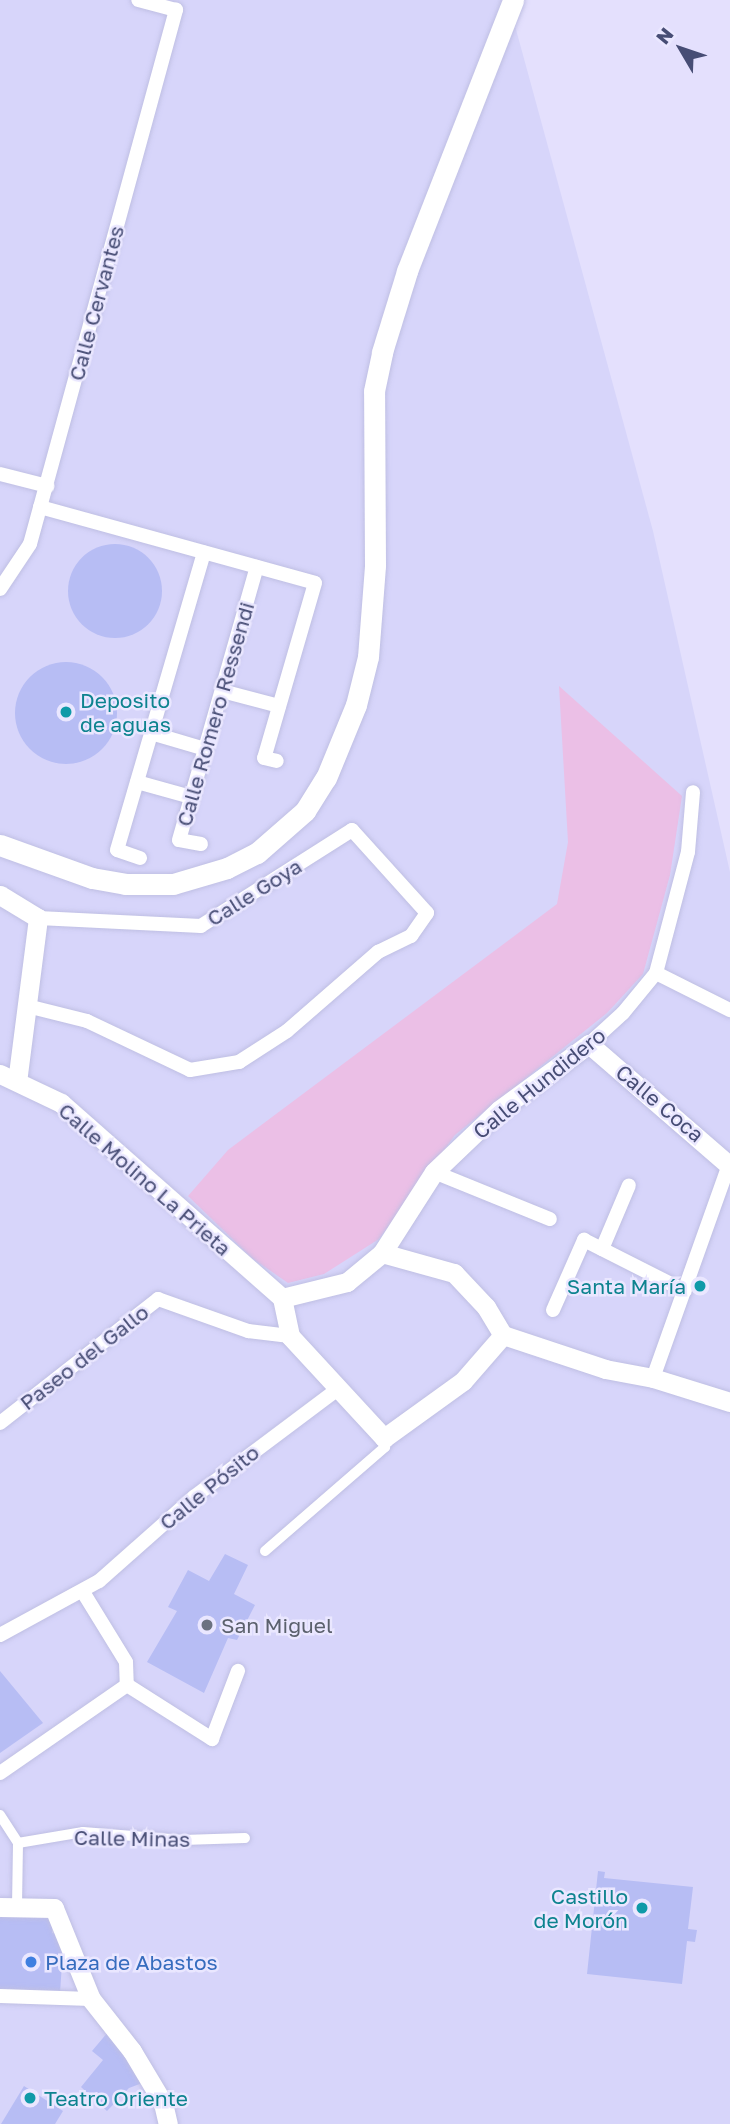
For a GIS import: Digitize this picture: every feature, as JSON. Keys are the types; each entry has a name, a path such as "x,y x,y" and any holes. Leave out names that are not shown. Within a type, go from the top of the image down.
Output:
{"main road":[{"path":"0,845 92,878 125,884 173,884 227,868 257,853 305,811 326,778 356,705 371,634 375,565 372,444 382,352 407,271 513,0"}],"street":[{"path":"138,0 158,3"},
{"name":"Calle Cervantes","path":"0,589 30,544 176,10 158,3"},
{"path":"0,474 47,486"},
{"path":"40,507 314,583 264,758 277,761"},
{"path":"140,858 117,850 204,552"},
{"name":"Calle Romero Ressendi","path":"201,844 179,840 257,567"},
{"path":"222,691 279,706"},
{"path":"151,733 205,749"},
{"path":"137,782 191,797"},
{"name":"Calle Hundidero","path":"282,1298 347,1282 382,1253 434,1172 499,1110 589,1044 624,1013 656,973 688,852 693,792"},
{"name":"Calle Goya","path":"0,895 38,918 201,926 352,830 427,913 411,936 377,952 287,1031 239,1062 190,1070 87,1021 27,1006"},
{"path":"8,1078 27,1006 38,918"},
{"path":"656,973 730,1010"},
{"name":"Calle Coca","path":"589,1044 729,1165"},
{"name":"Calle Molino La Prieta","path":"8,1078 61,1103 282,1298"},
{"path":"653,1378 729,1165"},
{"path":"434,1172 550,1219"},
{"path":"602,1249 629,1185"},
{"path":"553,1310 584,1240 685,1291"},
{"path":"382,1253 454,1273 478,1297 503,1335 605,1369 653,1378 730,1402"},
{"path":"265,1551 385,1447 384,1438 290,1336 282,1298"},
{"name":"Paseo del Gallo","path":"0,1423 158,1299 248,1331 290,1336"},
{"path":"384,1438 463,1381 503,1335"},
{"name":"Calle Pósito","path":"0,1636 83,1592 245,1456 339,1388"},
{"path":"83,1592 125,1662 127,1685"},
{"path":"127,1685 212,1739 238,1671"},
{"path":"0,1773 127,1685"},
{"path":"0,1815 18,1843 8,1907 54,1908 91,1999 132,2051 163,2103 168,2124"},
{"name":"Calle Minas","path":"18,1843 83,1832 183,1840 246,1838"},
{"path":"0,1997 91,1999"}],"shaded area":[{"path":"0,0 508,0 653,531 730,872 730,2124 0,2124"},
{"path":"559,686 682,796 670,875 643,974 607,1013 455,1135 379,1239 324,1274 288,1283 252,1258 188,1196 228,1150 557,904 568,842"}],"building":[{"name":"Deposito de aguas","path":"115,544 133,548 148,558 158,573 162,591 158,609 148,624 133,634 115,638 97,634 82,624 72,609 68,591 72,573 82,558 97,548"},
{"name":"Deposito de aguas","path":"66,662 86,665 109,684 114,693 117,713 114,733 95,756 86,761 66,764 46,761 23,742 18,733 15,713 18,693 37,670 46,665"},
{"name":"San Miguel","path":"225,1554 248,1565 234,1594 255,1605 237,1640 228,1638 204,1693 147,1662 177,1611 168,1607 188,1570 209,1581"},
{"path":"0,1671 43,1723 0,1753"},
{"name":"Castillo de Morón","path":"598,1871 605,1872 604,1878 693,1887 688,1929 697,1930 695,1942 687,1941 682,1984 587,1974"},
{"name":"Plaza de Abastos","path":"0,1914 52,1917 52,1933 64,1934 60,1993 0,1990"},
{"path":"108,2032 145,2082 129,2088 107,2111 81,2087 103,2060 92,2051"},
{"name":"Teatro Oriente","path":"24,2086 63,2111 55,2124 1,2124"}],"place":[{"name":"Deposito de aguas","path":"66,712"},
{"name":"Santa María","path":"700,1286"},
{"name":"San Miguel","path":"207,1625"},
{"name":"Castillo de Morón","path":"642,1908"},
{"name":"Plaza de Abastos","path":"31,1962"},
{"name":"Teatro Oriente","path":"30,2098"}]}
